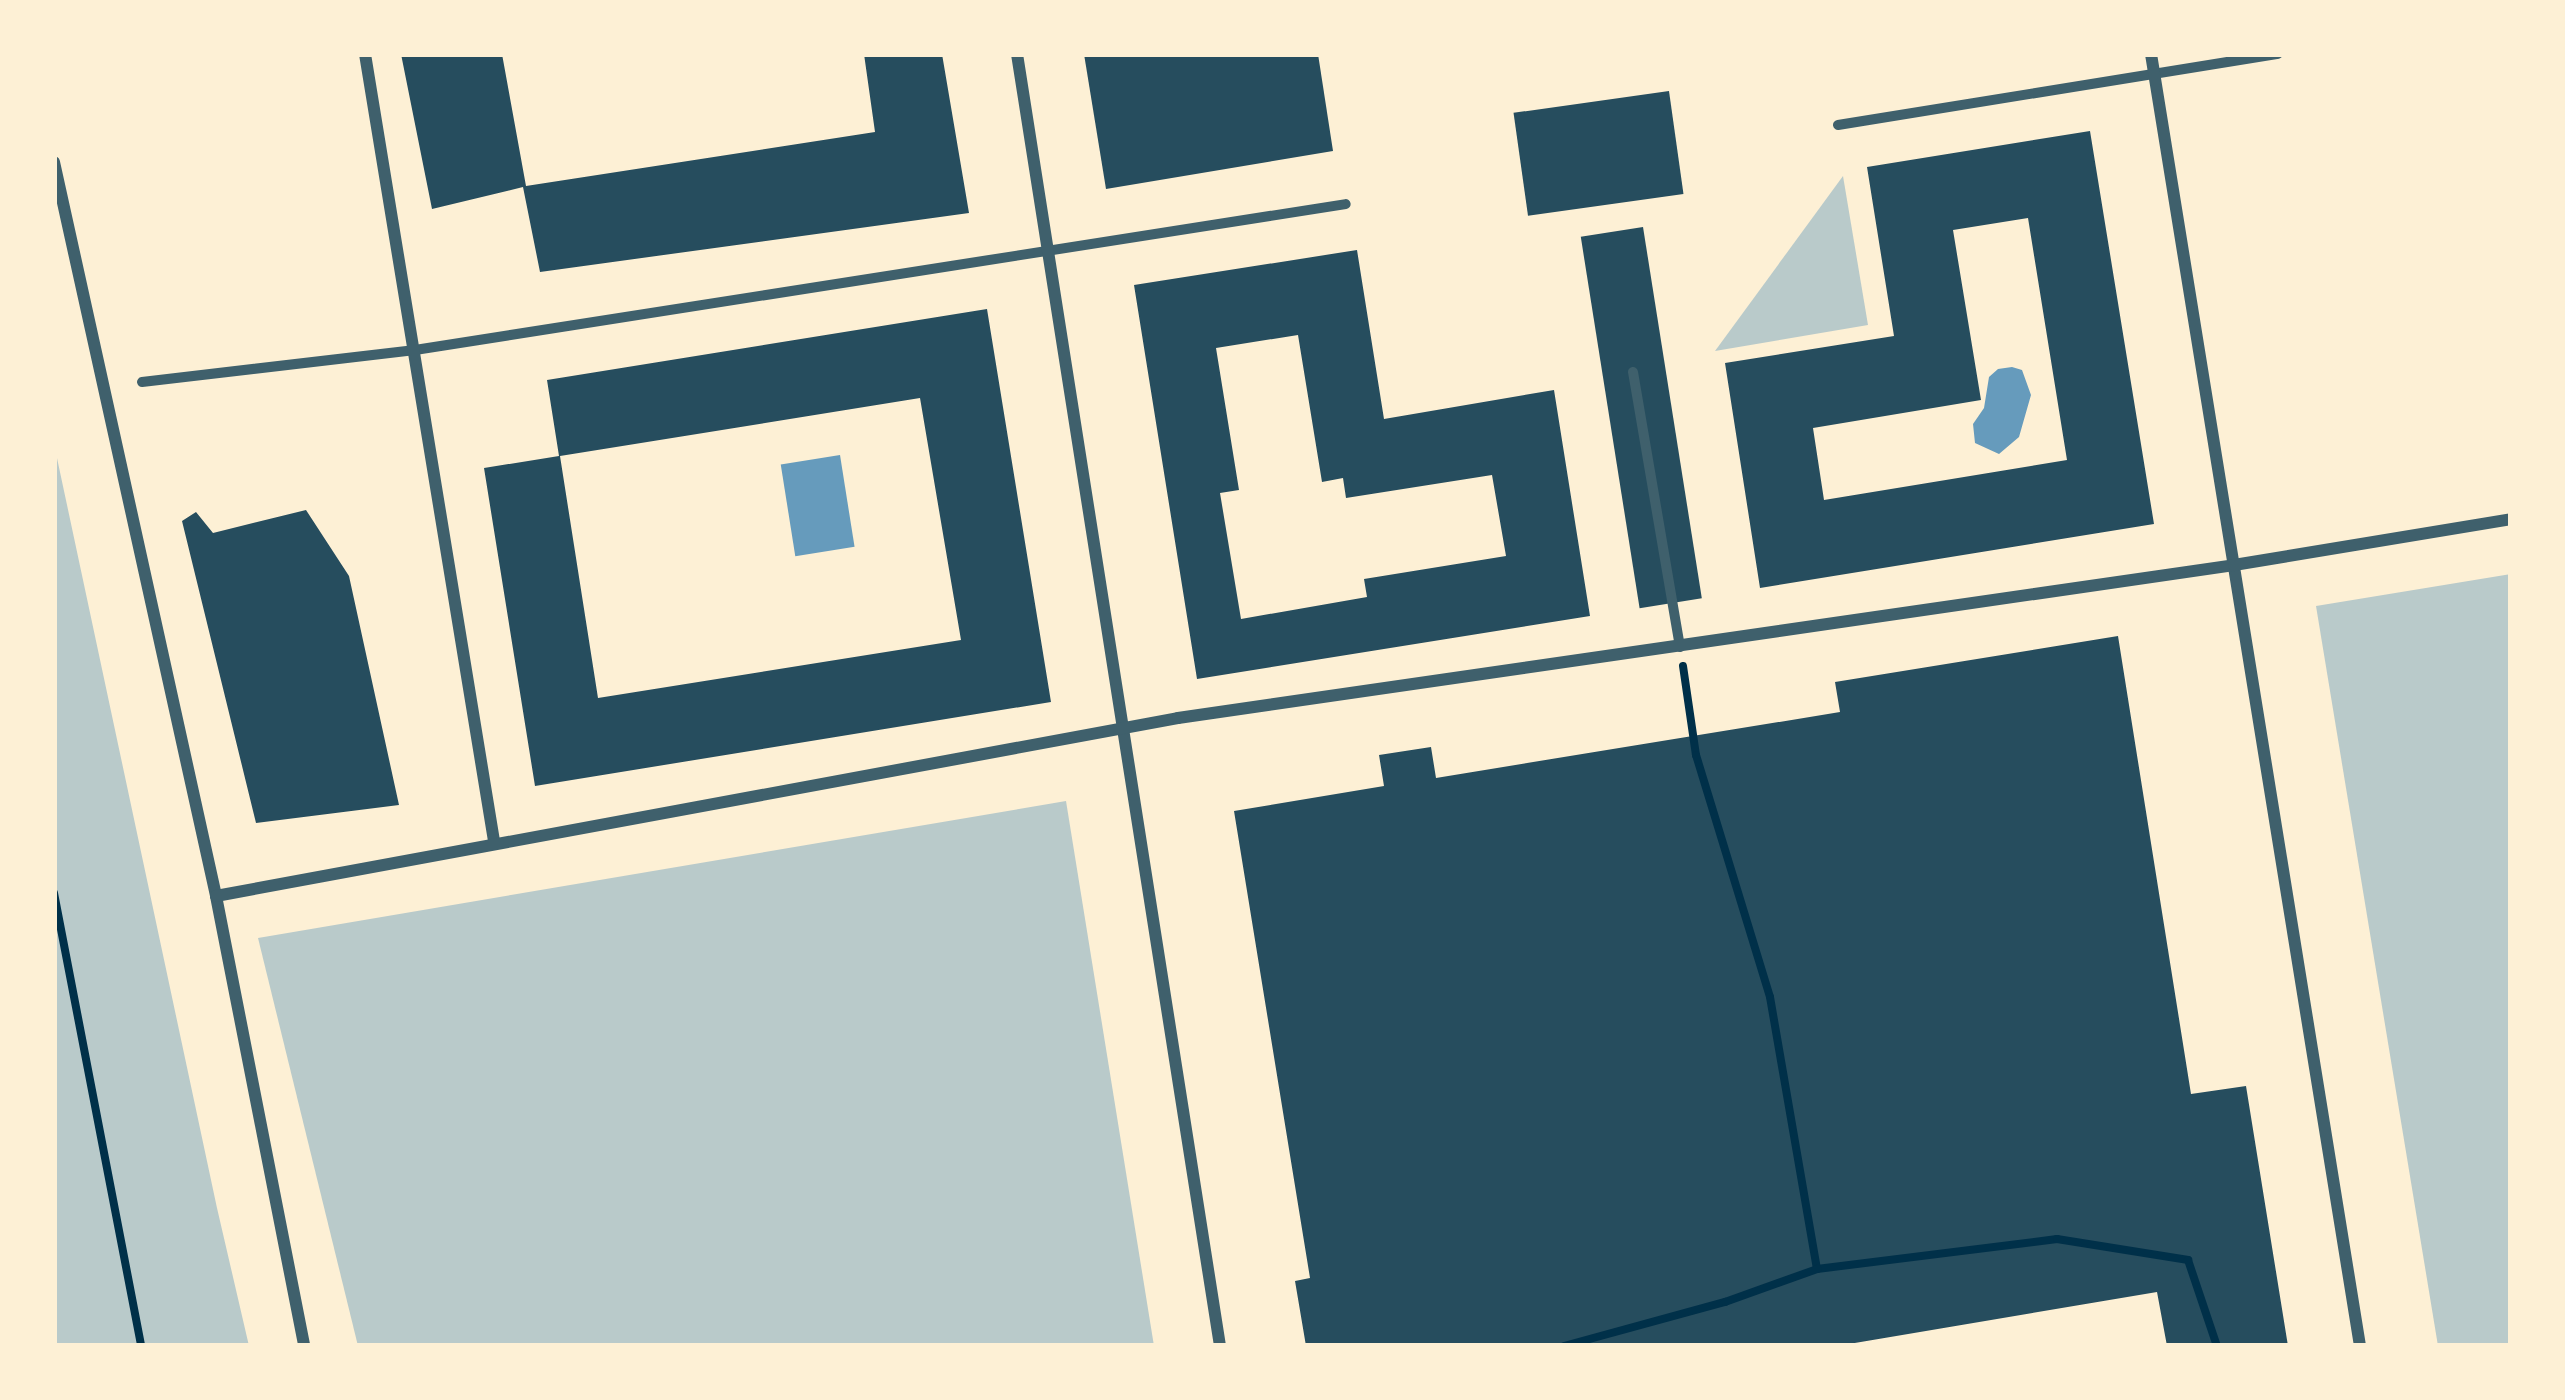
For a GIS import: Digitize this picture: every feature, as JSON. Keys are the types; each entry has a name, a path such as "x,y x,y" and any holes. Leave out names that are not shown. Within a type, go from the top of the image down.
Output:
{"street":[{"path":"365,54 494,842"},
{"path":"1017,54 1220,1346"},
{"path":"2151,54 2360,1346"},
{"path":"1838,125 2278,54"},
{"path":"54,162 216,896 304,1346"},
{"path":"142,382 415,350 1346,204"},
{"path":"1633,372 1680,647"},
{"path":"216,896 1125,728 2234,566 2511,519"}],"path":[{"path":"1680,647 1696,755 1770,997 1816,1269"},
{"path":"54,893 141,1346"},
{"path":"1564,1346 1725,1302 1816,1269 2057,1239 2188,1260 2217,1346"}],"shaded area":[{"path":"1843,176 1868,325 1715,351"},
{"path":"54,444 217,1208 249,1346 54,1346"},
{"path":"2511,574 2511,1346 2438,1346 2316,606"},
{"path":"1066,801 1154,1346 358,1346 258,938"}],"water":[{"path":"1998,369 2022,370 2031,395 2019,437 1999,454 1975,443 1973,424 1984,408 1989,377"},
{"path":"840,455 855,547 795,556 781,464"}],"building":[{"path":"401,54 502,54 526,186 875,132 864,54 942,54 969,213 540,272 523,187 432,209"},
{"path":"1084,54 1318,54 1333,151 1106,189"},
{"path":"1669,91 1683,194 1528,216 1514,113"},
{"path":"2090,131 2154,524 1760,588 1725,363 1894,336 1867,167","holes":["2028,218 2067,460 1824,500 1813,428 1981,400 1953,230"]},
{"path":"1643,227 1702,598 1640,608 1581,237"},
{"path":"1357,250 1384,419 1554,390 1590,616 1197,679 1134,285","holes":["1298,335 1322,482 1343,478 1346,498 1492,475 1506,556 1364,579 1367,597 1241,619 1220,493 1239,490 1216,348"]},
{"path":"987,309 1051,702 535,786 484,468 559,456 547,380","holes":["920,398 961,640 598,698 560,456"]},
{"path":"306,510 349,576 399,805 256,823 182,521 196,512 213,533"},
{"path":"2118,636 2191,1094 2246,1086 2288,1346 2167,1346 2157,1292 1837,1346 1306,1346 1295,1281 1310,1278 1234,811 1384,786 1379,755 1431,747 1436,778 1840,712 1835,682"}]}
